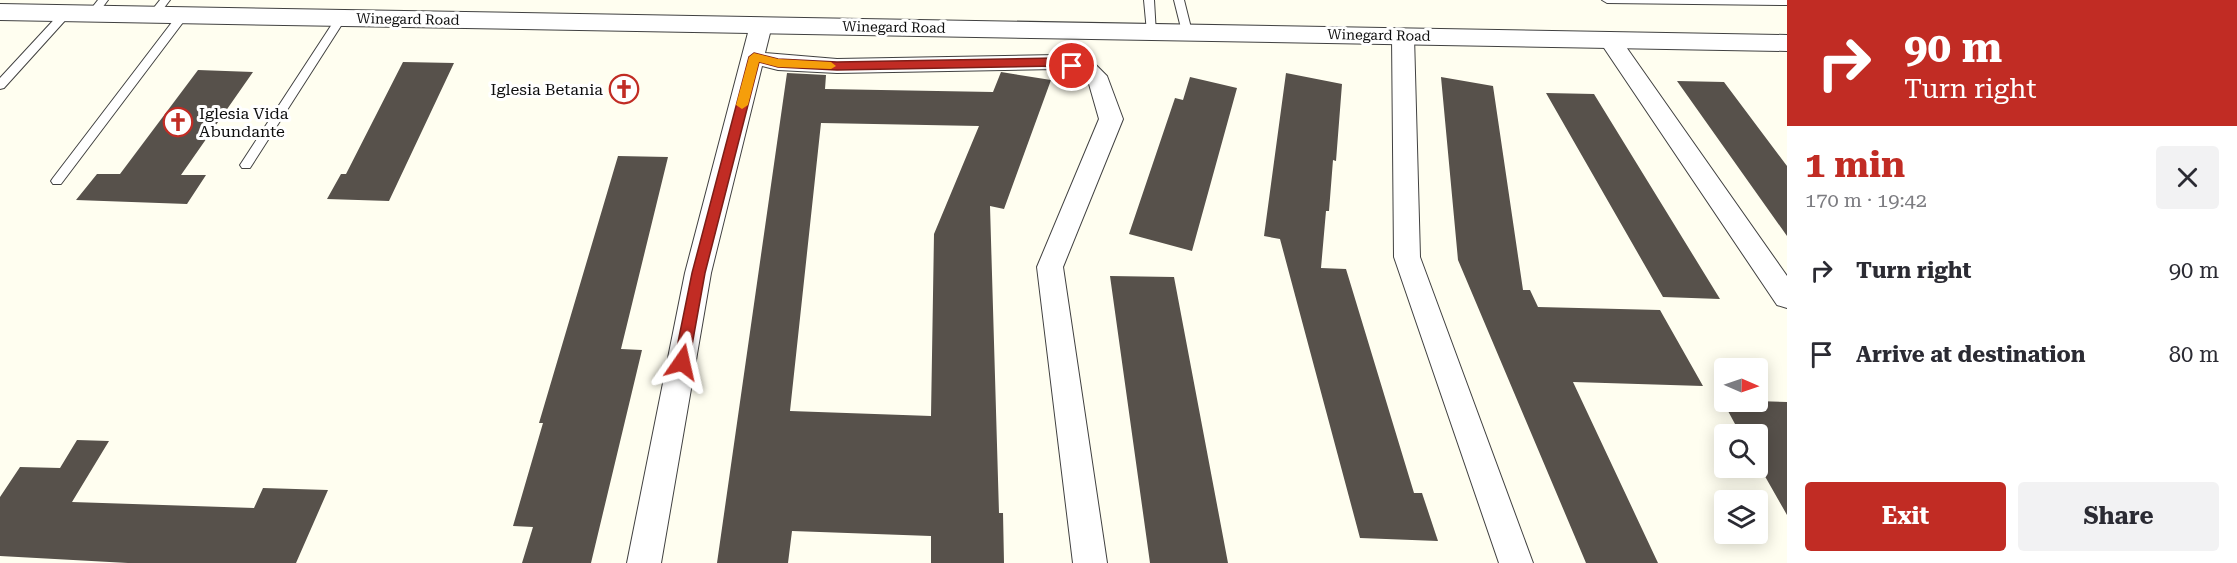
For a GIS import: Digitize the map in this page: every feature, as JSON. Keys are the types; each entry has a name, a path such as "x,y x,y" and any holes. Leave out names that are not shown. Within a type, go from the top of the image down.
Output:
{"street":[{"name":"Winegard Road","path":"0,12 87,9 167,10 341,18 1787,43"},
{"path":"644,563 698,273 754,57 760,25"},
{"path":"1403,36 1407,257 1432,336 1516,563"},
{"path":"1609,39 1787,297"},
{"path":"754,57 778,63 837,66 1056,62 1088,70 1099,81 1111,119 1050,267 1090,563"}],"lane":[{"path":"1149,0 1152,32"},
{"path":"1179,0 1187,32"},
{"path":"1607,0 1787,2"},
{"path":"0,85 87,9"},
{"path":"57,181 167,10"},
{"path":"246,165 341,18"}],"building":[{"path":"403,62 454,63 389,201 327,199 341,174 346,174"},
{"path":"198,70 253,72 181,175 206,175 187,204 76,200 97,174 120,174"},
{"path":"1001,72 1051,80 1004,209 990,206 999,513 1003,513 1004,563 931,563 931,536 792,531 788,563 717,563 787,73 826,75 825,89 993,92","holes":["821,123 979,126 934,234 931,416 790,411"]},
{"path":"1286,73 1342,84 1336,161 1333,160 1321,268 1346,269 1414,493 1422,493 1438,541 1360,538 1280,239 1264,236"},
{"path":"1190,77 1237,88 1192,251 1129,234 1175,98 1183,100"},
{"path":"1441,77 1493,86 1523,290 1530,290 1538,307 1660,310 1703,386 1573,382 1658,563 1586,563 1458,260"},
{"path":"1677,81 1724,82 1787,166 1787,236"},
{"path":"1546,93 1594,94 1720,299 1663,297"},
{"path":"618,156 668,157 621,349 642,350 591,563 522,563 533,527 513,526 543,423 539,423"},
{"path":"1110,276 1174,277 1228,563 1150,563"},
{"path":"1768,401 1787,402 1787,515 1766,478 1768,478 1768,424 1735,424 1729,412 1768,412"},
{"path":"77,440 109,441 72,502 254,508 263,488 328,490 296,563 128,563 0,556 0,497 20,467 60,468"}],"slow traffic":[{"path":"742,105 754,57 778,63 831,66"}],"place":[{"name":"Iglesia Betania","path":"624,89"},
{"name":"Iglesia Vida Abundante","path":"178,122"}],"route":[{"path":"682,362 698,273 754,57 778,63 837,66 1056,62 1072,66"}]}
